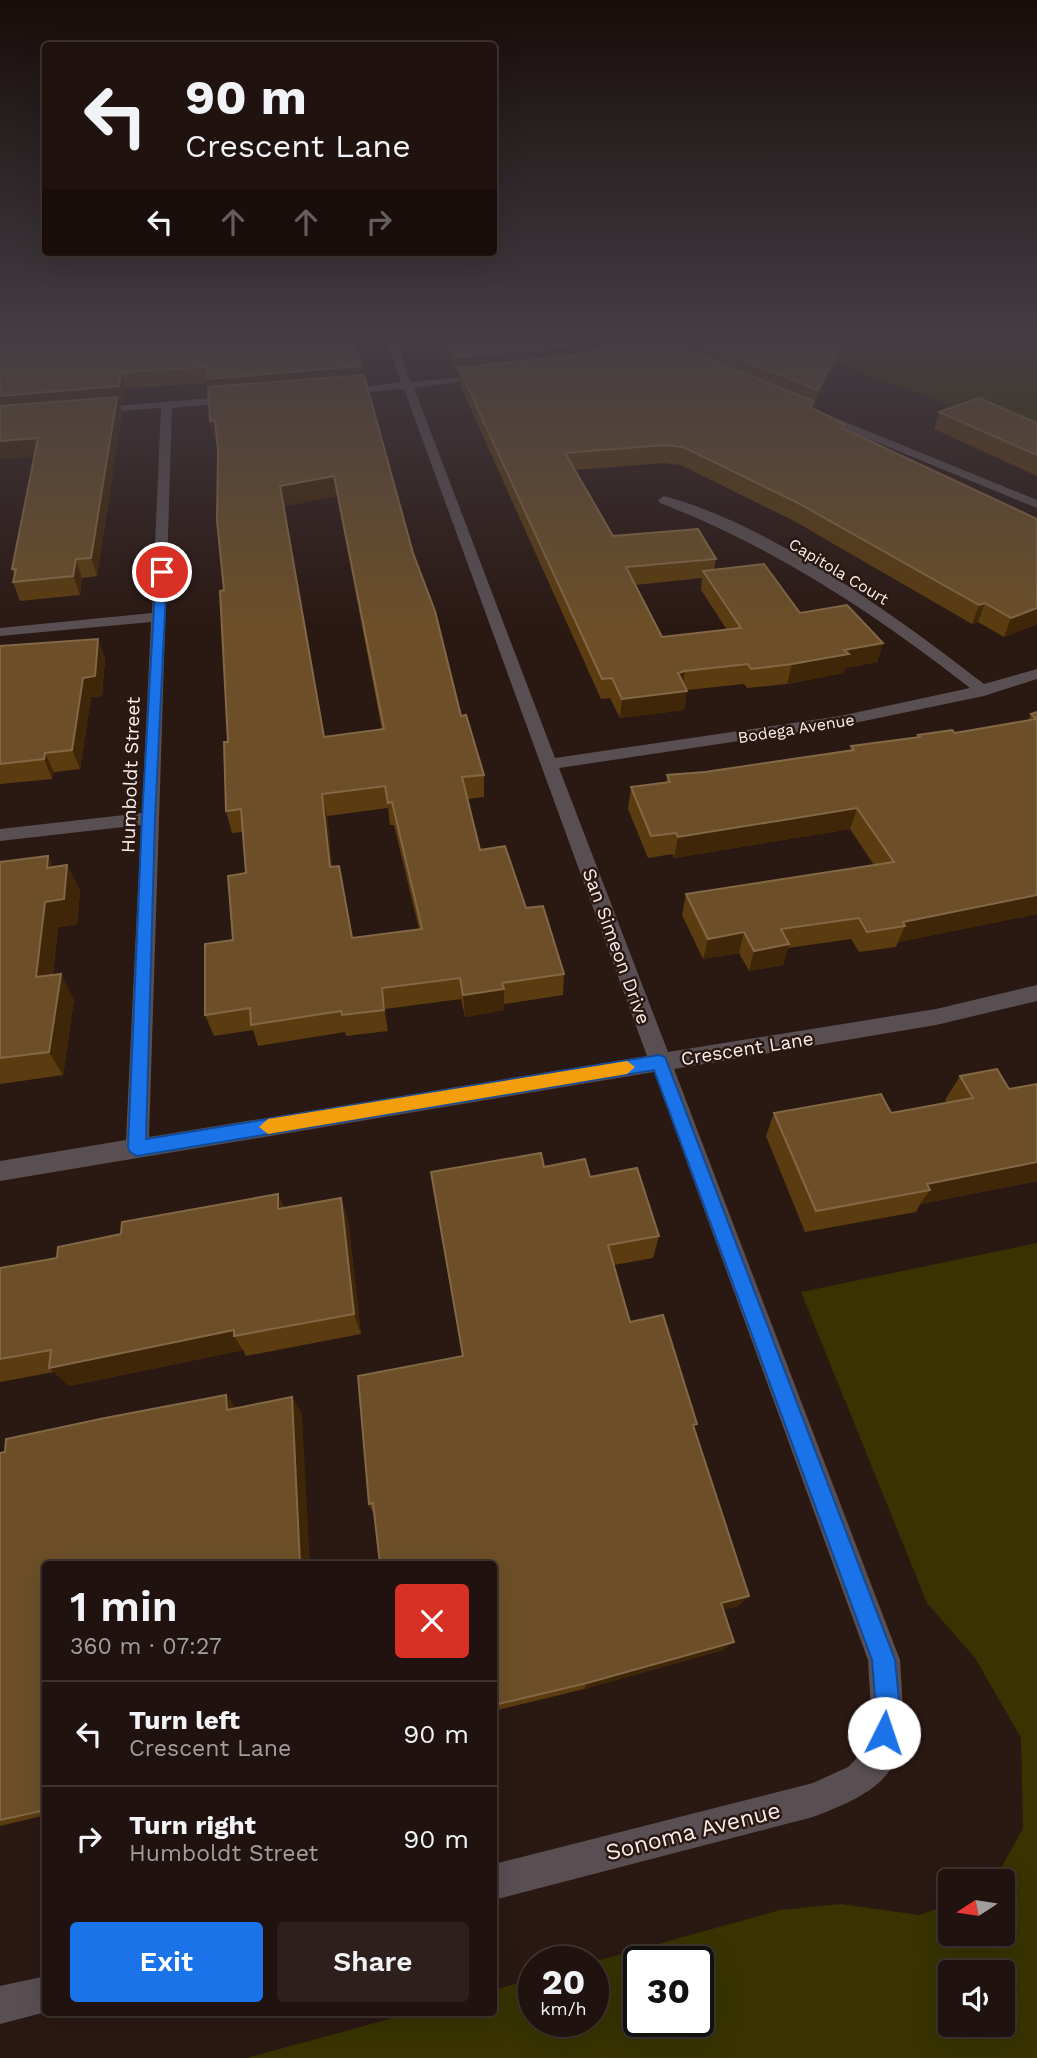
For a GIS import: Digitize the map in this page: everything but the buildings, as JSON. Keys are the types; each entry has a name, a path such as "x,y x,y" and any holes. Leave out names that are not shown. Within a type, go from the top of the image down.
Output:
{"street":[{"name":"Humboldt Street","path":"137,1148 148,818 166,434"},
{"name":"San Simeon Drive","path":"426,434 884,1660 888,1709 881,1757"},
{"path":"866,434 1037,504"},
{"name":"Capitola Court","path":"664,500 741,533 811,573 935,652 984,691"},
{"path":"0,632 158,617"},
{"name":"Bodega Avenue","path":"551,764 840,721 984,691 1037,674"},
{"path":"0,835 148,818"},
{"name":"Crescent Lane","path":"0,1171 936,1017 1037,993"},
{"name":"Sonoma Avenue","path":"497,1881 813,1800 852,1785 881,1757"},
{"path":"0,2005 42,1995"}],"shaded area":[{"path":"1037,1243 1037,2058 247,2058 400,2016 497,2016 497,1989 518,1983 518,2037 609,2037 609,1958 623,1954 623,2037 714,2037 714,1946 651,1946 780,1910 841,1904 920,1915 938,1908 938,1946 1015,1946 1015,1869 1001,1869 1023,1828 1021,1738 975,1658 927,1603 801,1292"}],"slow traffic":[{"path":"268,1127 627,1067"}],"route":[{"path":"162,572 148,818 137,1148 659,1062 884,1660 888,1709 884,1733"}]}
